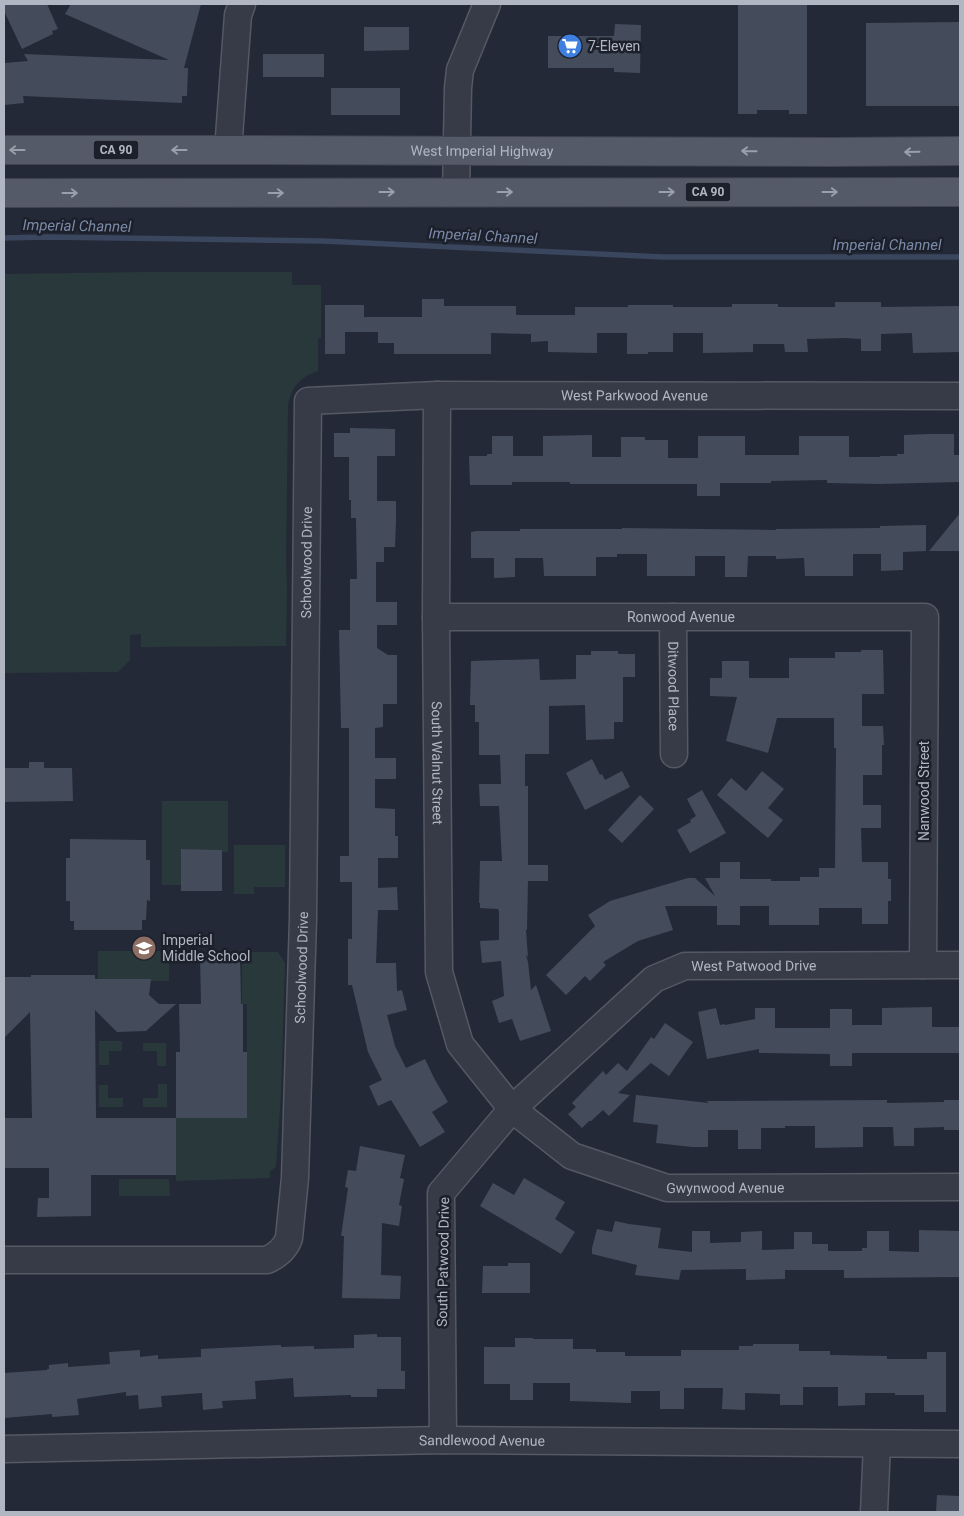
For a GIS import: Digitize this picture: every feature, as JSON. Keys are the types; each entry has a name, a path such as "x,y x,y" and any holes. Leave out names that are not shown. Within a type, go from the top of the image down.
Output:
{"main road":[{"name":"West Imperial Highway","path":"4,150 960,151"},
{"name":"CA 90","path":"4,193 960,192"}],"street":[{"path":"228,150 238,14 242,4"},
{"path":"456,192 460,70 487,4"},
{"name":"West Parkwood Avenue","path":"308,401 437,396 960,396"},
{"name":"South Walnut Street","path":"437,396 436,617 439,972 460,1044 512,1109"},
{"name":"Schoolwood Drive","path":"4,1260 267,1260 279,1253 289,1238 295,1178 303,920 308,401"},
{"name":"Ronwood Avenue","path":"436,617 925,617"},
{"name":"Ditwood Place","path":"673,617 674,754"},
{"name":"Nanwood Street","path":"923,965 925,617"},
{"name":"West Patwood Drive","path":"512,1109 654,979 685,966 960,965"},
{"name":"Gwynwood Avenue","path":"512,1109 572,1156 667,1188 960,1187"},
{"name":"South Patwood Drive","path":"443,1440 442,1193 512,1109"},
{"name":"Sandlewood Avenue","path":"4,1449 443,1440 960,1444"},
{"path":"874,1512 876,1444"}],"shaded area":[{"path":"292,272 292,285 321,285 321,338 318,338 318,371 298,383 289,399 288,405 286,646 141,647 141,634 130,635 130,660 118,672 4,673 4,274"},
{"path":"162,801 228,801 228,852 222,852 222,850 181,849 181,885 162,885"},
{"path":"234,845 285,845 285,887 254,887 254,894 234,894"},
{"path":"98,951 169,951 169,981 115,979 98,981"},
{"path":"242,952 278,952 285,963 281,1093 276,1166 270,1172 270,1178 176,1181 176,1118 247,1118 247,1004 242,1004"},
{"path":"99,1041 122,1041 122,1051 109,1051 109,1065 99,1065"},
{"path":"143,1043 166,1043 166,1066 157,1066 157,1051 143,1051"},
{"path":"158,1084 167,1084 167,1107 143,1107 143,1098 158,1098"},
{"path":"99,1085 108,1085 108,1098 123,1098 123,1107 99,1107"},
{"path":"119,1179 169,1179 170,1196 119,1196"}],"building":[{"path":"4,4 47,4 58,29 52,31 53,34 22,49 4,11"},
{"path":"71,4 201,4 184,68 188,68 187,96 182,96 182,103 23,96 24,103 4,105 4,63 28,61 24,54 169,60 65,14"},
{"path":"738,4 807,4 807,114 789,114 789,110 757,110 757,114 738,114"},
{"path":"960,22 960,106 866,106 866,23"},
{"path":"615,24 641,25 640,73 614,72 614,68 548,68 548,36 614,36"},
{"path":"364,27 409,27 409,50 364,51"},
{"path":"263,54 324,54 324,77 263,77"},
{"path":"331,88 400,88 400,115 331,115"},
{"path":"422,299 444,299 444,306 516,306 516,315 575,315 575,307 628,307 628,305 732,307 732,304 778,304 778,307 835,307 835,302 881,302 881,307 960,306 960,352 913,353 912,333 881,334 881,351 861,351 861,339 845,338 807,339 808,352 785,352 784,344 753,344 753,352 703,353 703,333 673,333 673,352 627,354 627,333 597,333 597,353 548,352 548,341 531,342 531,334 491,333 491,354 394,354 394,343 378,343 378,332 345,332 345,354 325,354 325,305 364,305 364,317 422,317"},
{"path":"350,428 395,429 395,456 377,456 377,501 396,501 396,521 395,547 384,547 384,562 376,562 376,602 397,602 397,625 377,625 377,648 388,655 397,655 397,704 383,704 383,727 375,728 375,758 396,758 396,779 375,779 375,808 395,809 395,836 398,836 398,858 378,858 378,888 397,887 398,910 378,910 376,963 396,963 397,991 402,990 407,1010 387,1015 395,1046 406,1068 425,1059 448,1102 432,1112 445,1132 420,1147 391,1100 378,1106 369,1086 382,1080 368,1052 352,985 348,985 348,939 352,939 352,882 340,882 340,856 349,856 349,728 341,728 339,630 350,630 350,579 357,579 356,518 351,518 349,457 334,457 334,433 350,433"},
{"path":"954,434 954,455 960,455 960,482 880,484 827,483 827,480 720,483 720,496 697,496 697,484 512,482 512,485 470,485 469,456 487,456 487,454 492,454 492,436 513,436 513,456 543,456 543,436 592,435 592,457 621,457 621,437 645,437 645,440 668,440 668,458 698,458 698,436 745,436 745,455 799,455 799,436 849,436 849,457 880,457 904,454 904,435"},
{"path":"960,513 960,551 929,551"},
{"path":"926,525 926,551 903,552 903,570 881,571 881,554 853,554 853,576 805,576 804,558 776,559 776,556 748,556 747,577 725,577 725,556 695,556 695,576 647,576 647,554 617,554 617,557 596,557 596,576 544,576 543,558 515,558 515,577 494,578 494,558 471,558 471,532 477,531 622,528 776,530"},
{"path":"861,650 883,650 884,694 862,694 862,726 883,726 882,775 863,775 863,805 881,805 881,828 861,828 862,862 888,862 888,879 891,879 891,901 888,901 888,924 862,924 862,908 819,908 819,925 769,925 769,906 740,906 740,925 717,925 717,906 665,906 673,930 638,941 603,962 606,965 590,981 585,976 566,995 546,975 595,926 588,915 610,901 688,878 695,878 715,896 705,878 720,878 720,862 740,862 740,879 771,879 771,881 800,881 800,877 819,877 819,868 835,868 836,748 834,748 834,718 777,718 768,753 726,741 737,697 710,696 710,678 722,678 722,661 749,661 749,678 789,678 789,658 835,658 835,652 861,652"},
{"path":"591,651 618,651 618,654 635,654 635,677 623,677 623,722 614,722 614,739 586,740 585,705 549,706 549,754 525,754 525,786 528,786 528,865 548,865 548,881 528,881 526,930 528,957 526,955 531,990 536,985 551,1031 520,1041 512,1019 499,1023 492,1001 504,996 501,961 482,963 480,941 499,940 499,912 498,909 480,908 480,861 502,861 499,806 480,806 479,784 501,784 500,755 479,755 479,722 475,722 475,705 470,705 471,661 539,659 540,680 576,679 576,655 591,655"},
{"path":"592,759 600,775 602,774 605,780 622,771 630,787 585,810 566,773"},
{"path":"29,762 44,762 44,768 72,768 73,801 4,802 4,768 29,768"},
{"path":"762,771 784,789 768,808 783,820 768,838 717,795 731,778 746,791"},
{"path":"702,790 726,833 690,853 677,830 691,822 690,820 696,816 687,799"},
{"path":"640,795 654,809 622,843 608,830"},
{"path":"70,839 146,840 146,860 150,860 150,901 147,900 146,920 142,920 142,930 74,930 74,921 70,921 70,901 66,901 66,858 70,858"},
{"path":"181,849 222,850 222,891 181,891"},
{"path":"240,954 243,1052 247,1052 247,1118 176,1118 176,1052 180,1052 179,1004 201,1004 200,955"},
{"path":"31,975 95,975 95,979 151,979 149,995 159,1004 176,1004 146,1031 117,1032 95,1010 96,1118 176,1118 176,1175 91,1175 91,1216 37,1217 38,1198 49,1198 49,1168 4,1168 4,1118 32,1118 30,1012 4,1038 4,977 31,977"},
{"path":"932,1007 932,1027 960,1027 960,1053 852,1053 852,1066 830,1066 830,1054 759,1053 759,1049 707,1059 698,1012 716,1008 720,1025 725,1025 755,1019 755,1008 775,1008 775,1028 830,1028 830,1009 852,1009 852,1025 882,1025 882,1008"},
{"path":"665,1023 693,1042 669,1076 651,1063 618,1093 630,1095 609,1116 603,1110 582,1128 568,1114 576,1107 572,1103 603,1071 606,1075 618,1063 627,1071 651,1037 654,1039"},
{"path":"636,1095 709,1103 706,1101 887,1100 887,1103 960,1100 960,1130 944,1130 944,1127 914,1128 914,1146 894,1146 893,1127 863,1127 863,1147 815,1148 815,1126 761,1128 761,1149 738,1149 738,1130 708,1130 708,1147 692,1147 656,1143 658,1125 633,1122"},
{"path":"360,1146 405,1155 400,1178 404,1179 399,1205 402,1206 399,1226 382,1223 381,1275 401,1276 400,1299 342,1298 344,1236 341,1236 348,1188 345,1187 348,1170 356,1171"},
{"path":"524,1178 565,1202 555,1219 575,1232 561,1254 480,1206 493,1183 514,1195"},
{"path":"615,1221 661,1228 658,1248 692,1252 692,1231 710,1231 710,1243 741,1242 741,1232 762,1231 762,1250 794,1249 794,1232 812,1232 812,1244 828,1244 828,1251 862,1251 862,1248 867,1248 867,1231 889,1231 889,1251 919,1252 919,1230 960,1231 960,1277 844,1278 844,1270 785,1270 785,1279 746,1280 746,1269 681,1270 679,1280 635,1275 637,1265 592,1254 597,1229 612,1232"},
{"path":"508,1263 530,1263 530,1293 482,1293 483,1266 508,1266"},
{"path":"377,1334 377,1337 401,1337 401,1371 405,1371 405,1389 377,1389 377,1397 351,1397 351,1395 294,1397 293,1378 255,1381 256,1399 222,1401 223,1408 203,1410 202,1393 161,1396 162,1407 139,1409 138,1395 126,1396 126,1392 77,1399 79,1415 52,1417 52,1414 4,1418 4,1373 47,1370 49,1365 68,1363 68,1367 110,1364 109,1352 140,1350 140,1357 158,1355 158,1359 201,1357 201,1349 281,1345 281,1347 314,1346 314,1349 354,1348 354,1335"},
{"path":"515,1338 573,1339 573,1349 596,1349 596,1352 625,1352 625,1356 681,1356 681,1350 739,1350 739,1346 753,1346 753,1344 799,1344 799,1351 830,1351 830,1355 887,1356 887,1359 927,1359 927,1352 946,1352 946,1412 924,1412 924,1395 895,1395 895,1393 865,1393 865,1405 838,1406 838,1387 803,1387 803,1405 780,1405 780,1394 745,1393 745,1410 722,1409 723,1388 684,1388 684,1409 660,1409 660,1391 631,1391 631,1403 570,1401 570,1383 533,1383 533,1400 510,1400 510,1384 484,1384 484,1347 515,1347"},
{"path":"937,1495 960,1496 960,1512 936,1512"}],"waterway":[{"name":"Imperial Channel","path":"4,238 323,241 663,257 960,257"}],"place":[{"name":"7-Eleven","path":"570,46"},
{"name":"Imperial Middle School","path":"144,948"}]}
